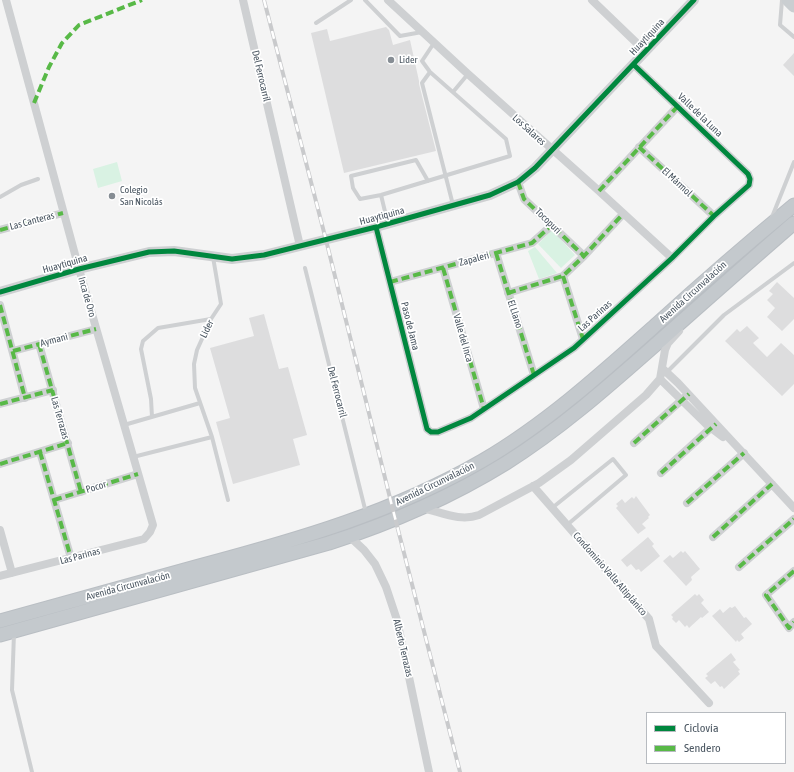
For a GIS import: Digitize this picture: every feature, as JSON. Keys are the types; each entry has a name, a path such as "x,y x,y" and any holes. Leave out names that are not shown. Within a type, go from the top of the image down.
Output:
{"highway":[{"name":"Avenida Circunvalación","path":"0,621 272,546 330,528 367,516 406,500 463,472 501,450 537,425 588,385 714,273 794,205"},
{"name":"Avenida Circunvalación","path":"0,635 270,560 349,536 421,508 484,476 549,434 608,386 794,222"}],"main road":[{"path":"788,0 794,6"}],"street":[{"name":"Inca de Oro","path":"6,0 63,213 153,525"},
{"name":"Del Ferrocarril","path":"243,0 300,246"},
{"name":"Los Salares","path":"388,0 434,44 672,258"},
{"path":"592,0 646,52"},
{"name":"Huaytiquina","path":"0,292 79,269 142,253 174,251 232,259 248,258 388,224 490,195 518,182 535,168 694,0"},
{"name":"Valle de la Luna","path":"634,65 748,174 750,180"},
{"path":"598,191 678,106"},
{"name":"El Mármol","path":"639,147 714,216"},
{"name":"Las Parinas","path":"427,429 431,432 438,432 471,418 574,348 672,258 714,216 749,186 750,180"},
{"name":"Tocopuri","path":"518,182 524,199 584,256"},
{"name":"Las Canteras","path":"0,230 63,213"},
{"path":"508,293 563,276 623,214"},
{"name":"Zapaleri","path":"390,282 532,242 552,225"},
{"name":"Paso de Jama","path":"376,227 427,429"},
{"name":"El Llano","path":"496,253 534,375"},
{"name":"Valle del Inca","path":"443,268 484,409"},
{"path":"563,276 583,339"},
{"name":"Avenida Circunvalación","path":"421,508 461,518 473,518 533,486 571,460 646,395 660,379 665,371 663,358 668,343 684,326 706,307 718,290"},
{"path":"0,305 25,398"},
{"name":"Aymani","path":"13,351 96,329"},
{"name":"Las Terrazas","path":"39,344 82,492"},
{"path":"665,371 689,394 714,426"},
{"path":"660,379 682,400 744,453 794,508"},
{"path":"0,404 53,390"},
{"path":"634,443 689,394"},
{"path":"661,472 714,426"},
{"path":"0,464 68,443"},
{"path":"40,452 71,558"},
{"path":"687,503 744,453"},
{"name":"Pocor","path":"54,500 138,474"},
{"path":"713,537 772,484"},
{"name":"Condominio Valle Altiplánico","path":"533,486 649,619 656,646 709,703"},
{"path":"739,567 794,519"},
{"name":"Las Parinas","path":"0,576 144,539 150,532 153,525"},
{"path":"0,530 12,573"},
{"name":"Alberto Terrazas","path":"349,536 376,564 386,587 397,620 429,772"},
{"path":"794,571 766,595 789,628 794,622"}],"lane":[{"path":"316,23 351,0"},
{"path":"365,0 400,36 422,32"},
{"path":"782,0 780,25 794,37"},
{"path":"428,181 416,160 351,176 354,188 360,199 381,195 445,176 510,156 506,139 430,72 422,61 434,44"},
{"path":"430,72 422,83 454,206"},
{"path":"453,92 468,74"},
{"path":"768,227 794,162"},
{"path":"0,197 21,185 38,179"},
{"path":"381,195 388,224"},
{"name":"Lider","path":"212,257 221,302 220,307 211,319 197,350 194,364 195,388 212,436 228,500"},
{"path":"665,371 724,315 794,263"},
{"name":"Del Ferrocarril","path":"305,268 367,516"},
{"path":"152,417 141,349 143,341 158,328 211,319"},
{"path":"124,425 200,403"},
{"path":"133,457 212,436"},
{"path":"552,508 613,459 626,475 567,525"},
{"path":"14,631 12,690 32,772"}],"green space":[{"path":"117,162 122,181 98,188 93,169"},
{"path":"552,230 575,255 561,268 538,244"},
{"path":"535,247 557,273 539,279 528,251"}],"building":[{"path":"386,27 389,30 393,45 410,40 419,84 436,151 344,173 311,33 327,29 330,41"},
{"path":"794,53 794,76 783,65"},
{"path":"777,282 794,298 794,319 782,331 767,317 775,308 767,300 773,294 769,291"},
{"path":"264,314 279,369 288,367 307,435 293,439 300,465 233,484 216,422 230,418 210,348 254,336 249,318"},
{"path":"747,326 759,338 753,343 767,357 781,343 794,355 794,384 782,396 725,341 737,329 740,332"},
{"path":"636,496 650,515 648,517 649,518 642,524 646,528 638,534 616,508 618,506 616,504 622,499 625,503 632,497 634,499"},
{"path":"648,537 654,544 652,546 660,556 641,572 639,569 636,570 631,564 627,567 621,560"},
{"path":"681,551 683,553 685,551 700,569 691,577 692,580 686,586 663,561 670,555 673,558"},
{"path":"695,594 697,596 699,594 704,600 701,603 709,612 689,628 687,625 685,627 679,620 676,623 672,619 673,617 671,615"},
{"path":"735,606 744,618 746,617 752,624 741,634 744,638 739,642 737,640 736,642 712,616 720,609 723,613 730,607 732,608"},
{"path":"731,653 736,660 733,662 740,670 738,671 740,674 724,689 715,681 711,684 705,678 708,676 706,674"}],"railway":[{"path":"264,0 460,772"}],"marked path":[{"path":"34,103 49,67 62,43 79,25 142,0"},
{"path":"599,191 678,106"},
{"path":"639,147 714,216"},
{"path":"518,182 524,199 584,256"},
{"path":"0,230 63,213"},
{"path":"508,293 563,276 623,214"},
{"path":"390,282 532,243 552,225"},
{"path":"496,253 534,375"},
{"path":"443,268 484,409"},
{"path":"563,276 583,339"},
{"path":"0,305 25,398"},
{"path":"13,351 96,329"},
{"path":"39,344 81,492"},
{"path":"0,404 53,390"},
{"path":"634,443 689,394"},
{"path":"661,473 716,424"},
{"path":"0,464 68,443"},
{"path":"40,452 71,558"},
{"path":"687,503 744,453"},
{"path":"54,500 138,474"},
{"path":"713,537 772,484"},
{"path":"739,567 794,519"},
{"path":"794,571 766,595 789,628 794,622"}],"cycle path":[{"path":"0,292 79,269 149,252 174,251 232,259 264,255 376,227 490,195 518,182 535,168 694,0"},
{"path":"376,227 427,429 431,432 438,432 471,418 574,348 749,185 750,179 748,174 634,65"}],"place":[{"name":"Lider","path":"391,60"},
{"name":"Colegio San Nicolás","path":"112,196"}]}
